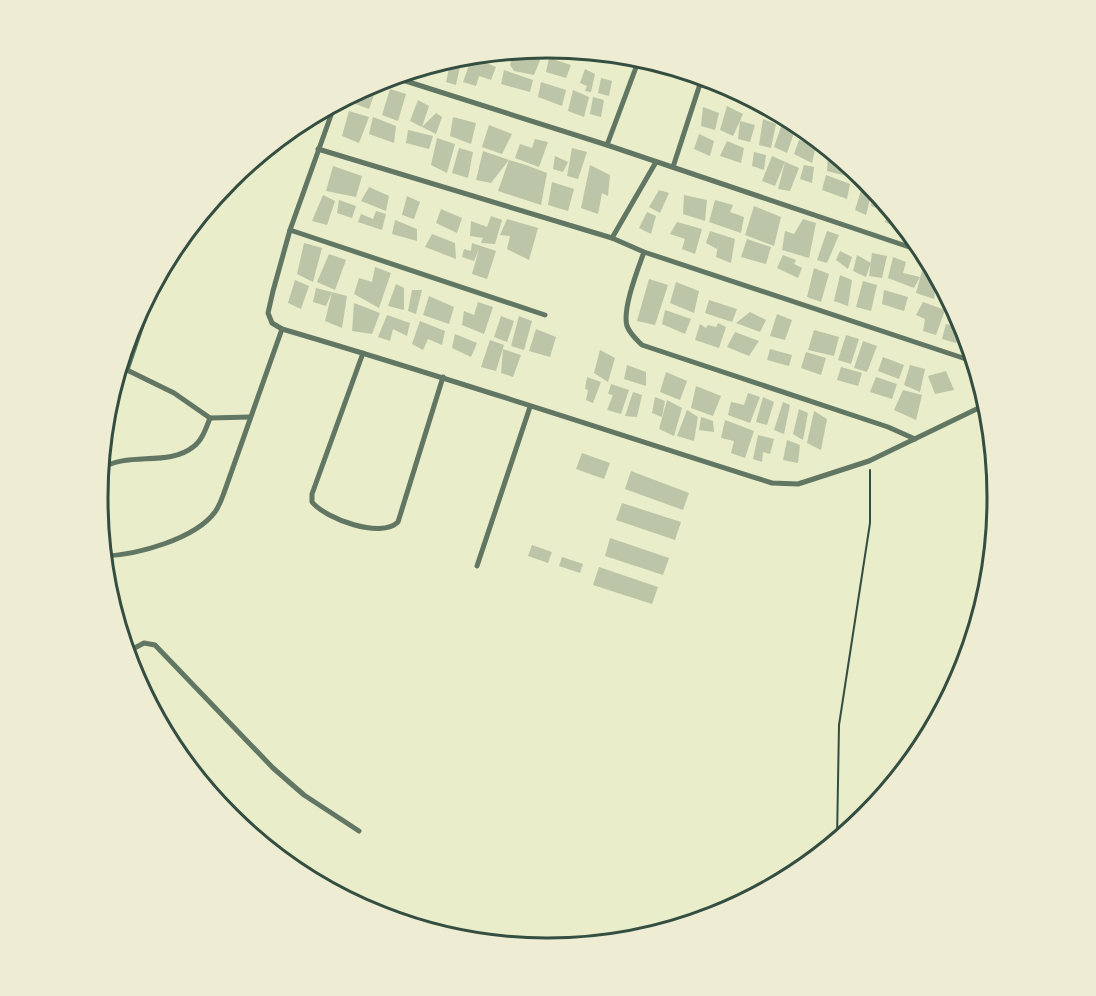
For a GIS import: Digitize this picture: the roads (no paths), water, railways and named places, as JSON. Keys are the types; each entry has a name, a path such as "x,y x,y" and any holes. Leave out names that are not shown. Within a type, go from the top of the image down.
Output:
{"street":[{"path":"607,145 636,67"},
{"path":"408,82 607,145 908,247"},
{"path":"673,167 699,86"},
{"path":"331,116 290,230 273,291 268,313 272,323 282,329 443,377 530,407 772,483 798,484 869,461 978,408"},
{"path":"318,149 612,238 644,252 965,359"},
{"path":"612,238 656,162"},
{"path":"290,230 545,315"},
{"path":"644,252 629,300 627,324 632,335 642,345 888,427 915,439"},
{"path":"112,555 131,554 168,543 203,524 214,513 222,497 282,329"},
{"path":"363,353 312,494 312,502 319,511 354,524 379,530 393,527 398,522 443,377"},
{"path":"128,370 174,393 210,418 250,417"},
{"path":"477,566 530,407"},
{"path":"109,465 115,462 174,456 194,447 204,433 210,418"},
{"path":"135,648 144,643 155,645 273,768 304,795 359,831"}]}
